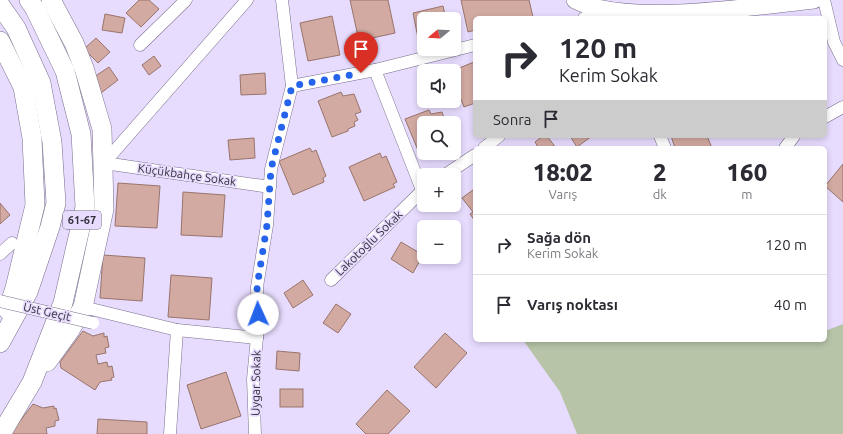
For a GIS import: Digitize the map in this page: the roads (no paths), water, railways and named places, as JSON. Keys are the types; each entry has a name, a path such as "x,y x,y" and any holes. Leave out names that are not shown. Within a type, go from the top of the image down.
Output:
{"main road":[{"name":"61-67","path":"29,0 35,8 65,71 81,134 85,207 64,303 32,382"},
{"name":"61-67","path":"1,434 32,382 70,330 90,308 104,209 102,129 84,68 74,43 51,0"},
{"name":"61-67","path":"0,5 16,28 41,83 52,142 56,203 50,227 28,292 0,343"},
{"path":"0,41 23,87 32,138 35,205 15,288 0,333"}],"street":[{"path":"140,45 186,0"},
{"path":"104,164 247,0"},
{"name":"Uygar Sokak","path":"255,434 254,379 257,338 257,287 267,225 271,169 292,86 282,0"},
{"path":"575,0 613,11 641,15 696,12 814,0"},
{"path":"824,0 834,42 843,60"},
{"path":"592,16 613,11"},
{"path":"292,86 374,70 473,45"},
{"path":"374,70 417,175"},
{"path":"827,116 843,107"},
{"path":"486,146 496,138"},
{"path":"786,146 792,138"},
{"path":"456,168 473,156"},
{"name":"Küçükbahçe Sokak","path":"104,164 270,187"},
{"name":"Lakotoğlu Sokak","path":"331,280 417,196"},
{"path":"0,254 12,243"},
{"name":"Üst Geçit","path":"0,301 93,323 90,308"},
{"path":"90,308 177,330 257,338"},
{"path":"170,434 177,330"}]}
